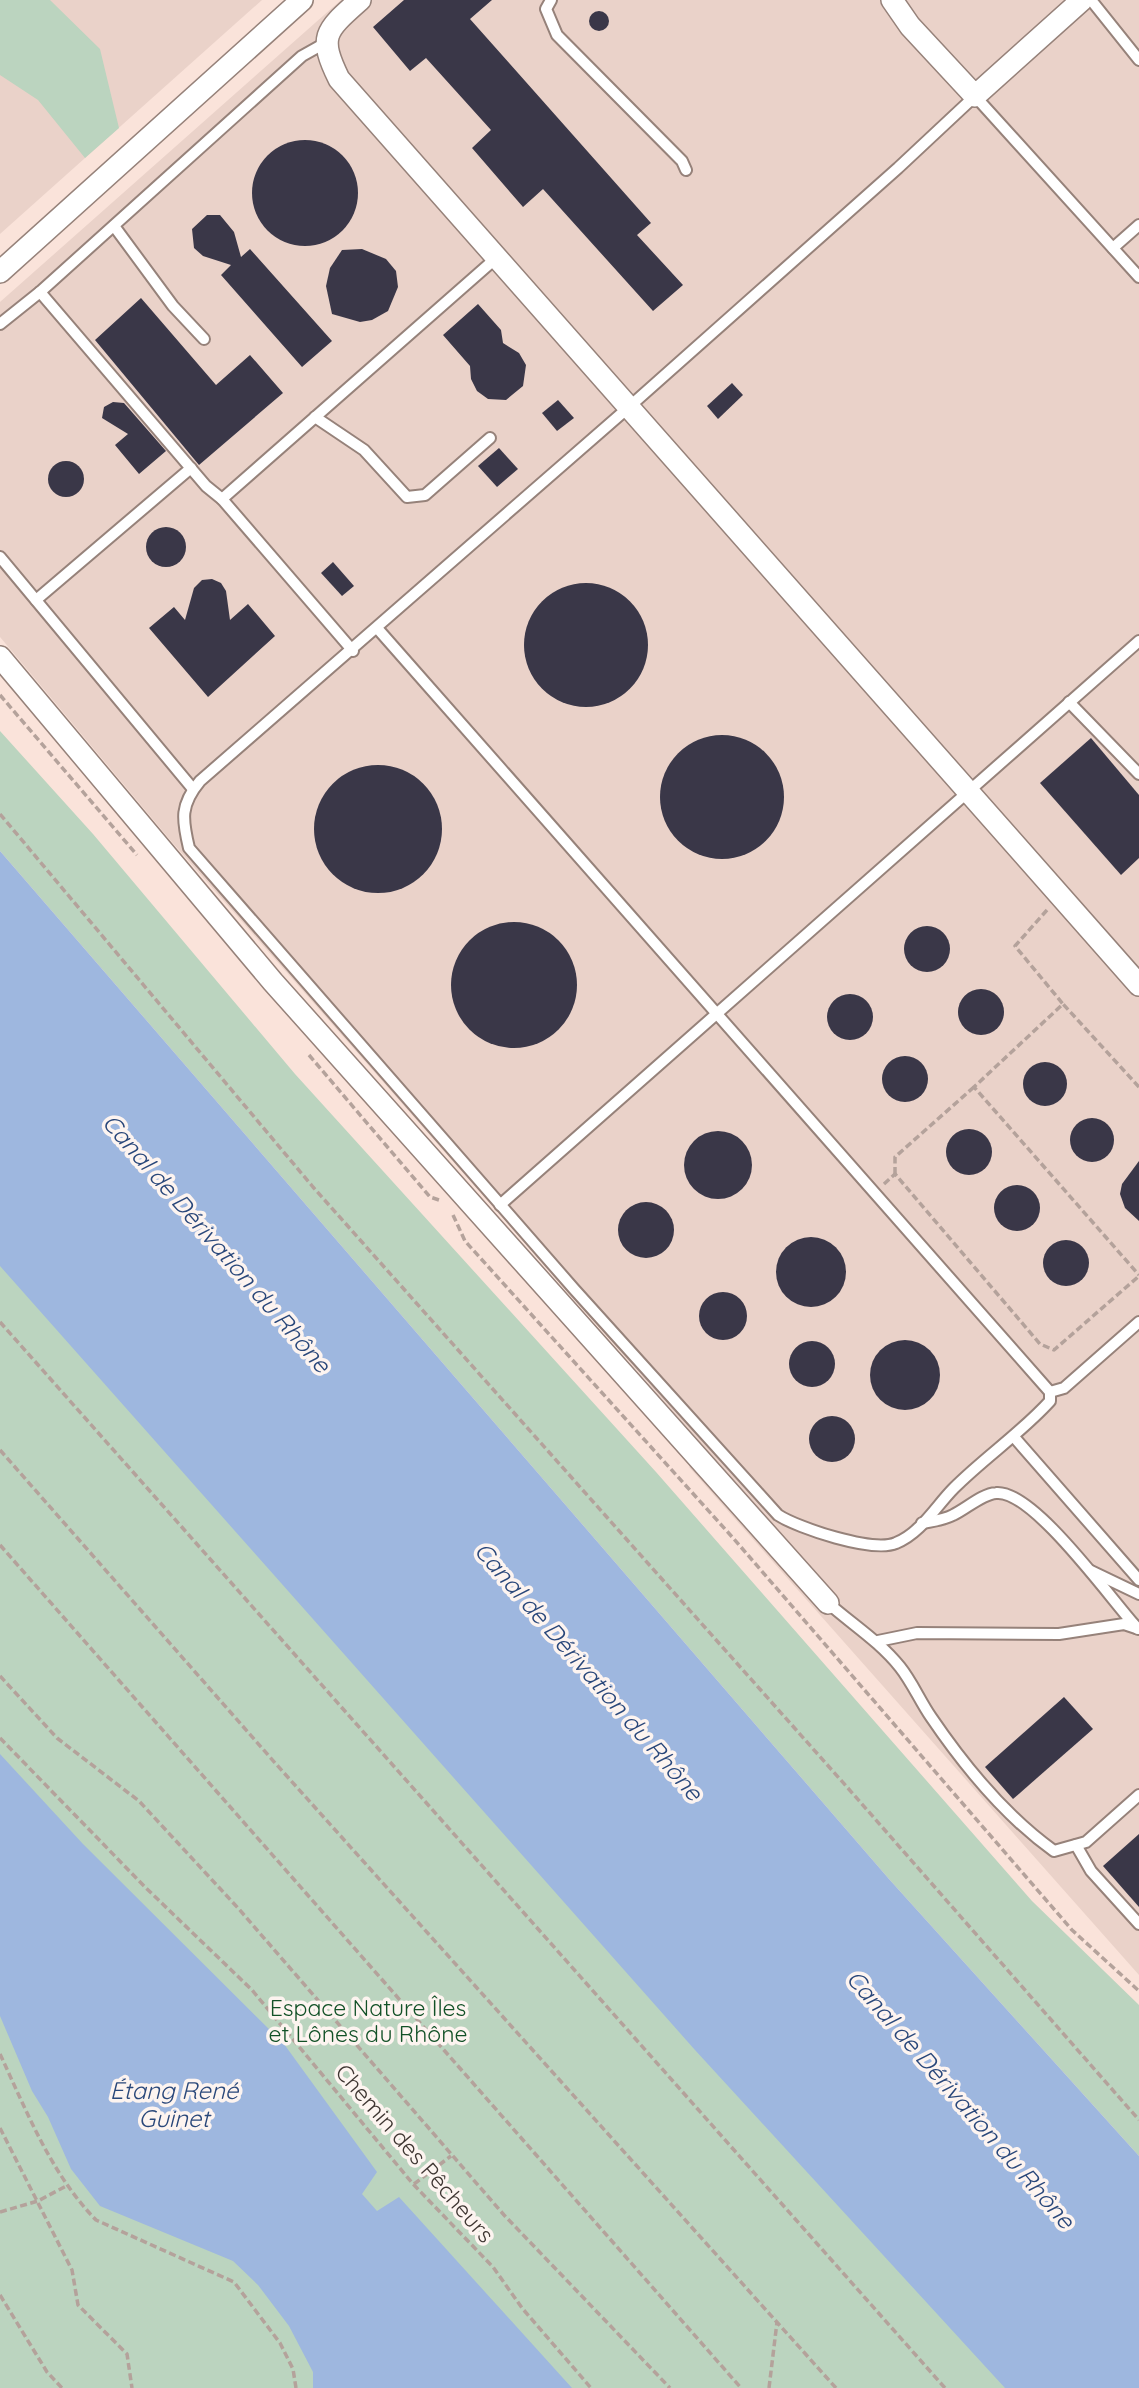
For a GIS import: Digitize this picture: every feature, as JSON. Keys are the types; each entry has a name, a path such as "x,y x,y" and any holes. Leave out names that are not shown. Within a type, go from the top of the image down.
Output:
{"street":[{"path":"0,272 302,0"},
{"path":"359,0 339,19 327,36 326,53 339,79 495,259 1061,896 1136,975"},
{"path":"892,0 910,26 975,96 1082,0"},
{"path":"0,657 273,982 828,1603"}],"lane":[{"path":"551,0 546,9 557,35 682,161 686,170"},
{"path":"1091,0 1139,60"},
{"path":"0,324 40,292 302,56 327,42"},
{"path":"377,628 1051,1392 1050,1401 1014,1437 955,1487 922,1523 895,1544 882,1546 795,1526 778,1515 500,1205 189,848 183,823 186,797 193,789 629,407 975,96 1139,277"},
{"path":"1113,248 1139,225"},
{"path":"114,226 173,306 204,340"},
{"path":"222,499 495,259"},
{"path":"40,292 191,468 222,499 353,650"},
{"path":"315,417 364,450 407,497 425,495 490,439"},
{"path":"36,600 191,468"},
{"path":"0,557 193,789"},
{"path":"500,1205 1139,641"},
{"path":"1069,702 1139,774"},
{"path":"1051,1392 1065,1388 1139,1322"},
{"path":"1014,1437 1139,1580"},
{"path":"922,1523 950,1517 995,1493 1011,1495 1035,1511 1139,1629"},
{"path":"1087,1569 1139,1594"},
{"path":"828,1603 852,1624 878,1641 902,1669 931,1717 970,1769 1023,1828 1054,1851 1086,1842 1139,1795"},
{"path":"878,1641 916,1633 1059,1634 1124,1624 1139,1629"},
{"path":"1076,1845 1091,1871 1139,1924"}],"path":[{"path":"0,814 313,1188 847,1787 1139,2120"},
{"path":"1061,896 1033,922 1014,946 1139,1087"},
{"path":"974,1087 1139,1276 1054,1350 1040,1344 895,1174 895,1157 1063,1003"},
{"path":"875,1193 895,1174"},
{"path":"441,1192 447,1203"},
{"path":"451,1213 465,1241 734,1539 1072,1930 1139,1991"},
{"path":"0,1322 944,2388"},
{"path":"0,1450 836,2388"},
{"path":"0,1545 741,2388"},
{"path":"0,1676 57,1738 139,1801 238,1908 451,2155 629,2349 670,2388"},
{"name":"Chemin des Pêcheurs","path":"0,1738 146,1888 251,1990 413,2184 493,2267 522,2308 591,2388"},
{"path":"0,2054 45,2150 96,2220 234,2282 280,2343 293,2369 296,2388"},
{"path":"0,2128 72,2270 78,2305 127,2354 132,2388"},
{"path":"413,2184 451,2155"},
{"path":"0,2212 38,2201 68,2185"},
{"path":"0,2295 47,2371 62,2388"},
{"path":"769,2388 776,2322"}],"shaded area":[{"path":"0,0 262,0 0,234"},
{"path":"341,0 1139,0 1139,1975 689,1467 707,1450 171,841 0,637 0,302"}],"green space":[{"path":"0,0 50,0 100,49 119,128 85,158 38,100 0,75"},
{"path":"0,731 93,834 295,1074 656,1472 1032,1901 1139,2005 1139,2156 889,1879 0,851"},
{"name":"Espace Nature Îles et Lônes du Rhône","path":"0,1045 1139,2388 0,2388"}],"water":[{"name":"Canal de Dérivation du Rhône","path":"0,851 889,1879 1139,2156 1139,2388 1005,2388 695,2050 0,1266"},
{"name":"Étang René Guinet","path":"0,1754 83,1844 284,2044 377,2172 362,2194 377,2211 399,2197 572,2388 313,2388 313,2372 289,2326 258,2285 233,2261 100,2206 71,2169 48,2117 32,2091 0,2016"}],"building":[{"path":"404,0 492,0 470,19 651,223 637,235 683,285 653,311 543,189 523,207 472,148 491,130 426,58 410,71 373,27"},
{"path":"599,11 606,14 609,21 606,28 599,31 592,28 589,21 592,14"},
{"path":"305,140 325,144 343,155 354,173 358,193 354,213 343,231 325,242 305,246 285,242 267,231 256,213 252,193 256,173 267,155 285,144"},
{"path":"207,215 220,215 234,232 241,257 250,249 332,341 302,367 221,275 231,265 203,256 194,248 192,229"},
{"path":"362,249 386,259 396,271 398,287 388,311 372,320 360,322 332,314 326,286 330,268 342,250"},
{"path":"141,298 216,385 250,355 283,393 199,465 95,340"},
{"path":"478,304 501,330 503,343 519,353 526,365 523,386 506,400 488,399 477,391 471,379 470,366 443,335"},
{"path":"732,383 743,395 718,419 707,406"},
{"path":"558,400 574,418 557,431 542,413"},
{"path":"113,402 124,403 166,451 139,474 115,445 128,434 102,418 104,407"},
{"path":"499,448 518,469 497,487 478,466"},
{"path":"66,461 79,466 84,479 79,492 66,497 53,492 48,479 53,466"},
{"path":"166,527 180,533 186,547 180,561 166,567 152,561 146,547 152,533"},
{"path":"333,562 354,586 342,596 321,573"},
{"path":"212,579 221,583 226,591 230,620 248,604 275,636 208,697 149,628 174,607 185,620 194,588 202,580"},
{"path":"586,583 610,588 630,601 643,621 648,645 643,669 630,689 610,702 586,707 562,702 542,689 529,669 524,645 529,621 542,601 562,588"},
{"path":"722,735 746,739 766,753 780,773 784,797 780,821 766,841 746,855 722,859 698,855 678,841 664,821 660,797 664,773 678,753 698,739"},
{"path":"1091,738 1139,795 1139,858 1121,875 1040,783"},
{"path":"378,765 402,770 423,784 437,805 442,829 437,853 423,874 402,888 378,893 354,888 333,874 319,853 314,829 319,805 333,784 354,770"},
{"path":"514,922 538,927 559,940 572,961 577,985 572,1009 559,1030 538,1043 514,1048 490,1043 469,1030 456,1009 451,985 456,961 469,940 490,927"},
{"path":"927,926 943,933 950,949 943,965 927,972 911,965 904,949 911,933"},
{"path":"981,989 997,996 1004,1012 997,1028 981,1035 965,1028 958,1012 965,996"},
{"path":"850,994 866,1001 873,1017 866,1033 850,1040 834,1033 827,1017 834,1001"},
{"path":"905,1056 921,1063 928,1079 921,1095 905,1102 889,1095 882,1079 889,1063"},
{"path":"1045,1062 1054,1063 1061,1068 1066,1075 1066,1093 1061,1100 1054,1105 1045,1106 1036,1105 1029,1100 1024,1093 1023,1084 1024,1075 1029,1068 1036,1063"},
{"path":"1092,1118 1101,1119 1108,1124 1113,1131 1113,1149 1108,1156 1101,1161 1092,1162 1083,1161 1076,1156 1071,1149 1070,1140 1071,1131 1076,1124 1083,1119"},
{"path":"969,1129 985,1136 992,1152 985,1168 969,1175 953,1168 946,1152 953,1136"},
{"path":"711,1131 725,1131 737,1136 747,1146 752,1165 747,1184 737,1194 725,1199 711,1199 699,1194 689,1184 684,1172 684,1158 689,1146 699,1136"},
{"path":"1139,1161 1139,1221 1125,1208 1120,1194 1122,1184"},
{"path":"1017,1185 1033,1192 1040,1208 1033,1224 1017,1231 1001,1224 994,1208 1001,1192"},
{"path":"640,1202 652,1202 666,1210 674,1224 672,1241 666,1250 652,1258 640,1258 623,1246 618,1236 618,1224 630,1207"},
{"path":"811,1237 836,1247 846,1272 836,1297 811,1307 786,1297 776,1272 786,1247"},
{"path":"1066,1240 1082,1247 1089,1263 1082,1279 1066,1286 1050,1279 1043,1263 1050,1247"},
{"path":"723,1292 740,1299 747,1316 740,1333 723,1340 706,1333 699,1316 706,1299"},
{"path":"905,1340 930,1350 940,1375 930,1400 905,1410 880,1400 870,1375 880,1350"},
{"path":"812,1341 829,1347 835,1364 829,1381 812,1387 795,1381 789,1364 795,1347"},
{"path":"832,1416 841,1417 848,1423 854,1430 854,1448 848,1455 841,1461 832,1462 823,1461 816,1455 810,1448 809,1439 810,1430 816,1423 823,1417"},
{"path":"1064,1697 1093,1729 1013,1799 985,1767"},
{"path":"1139,1834 1139,1907 1103,1866"}]}
